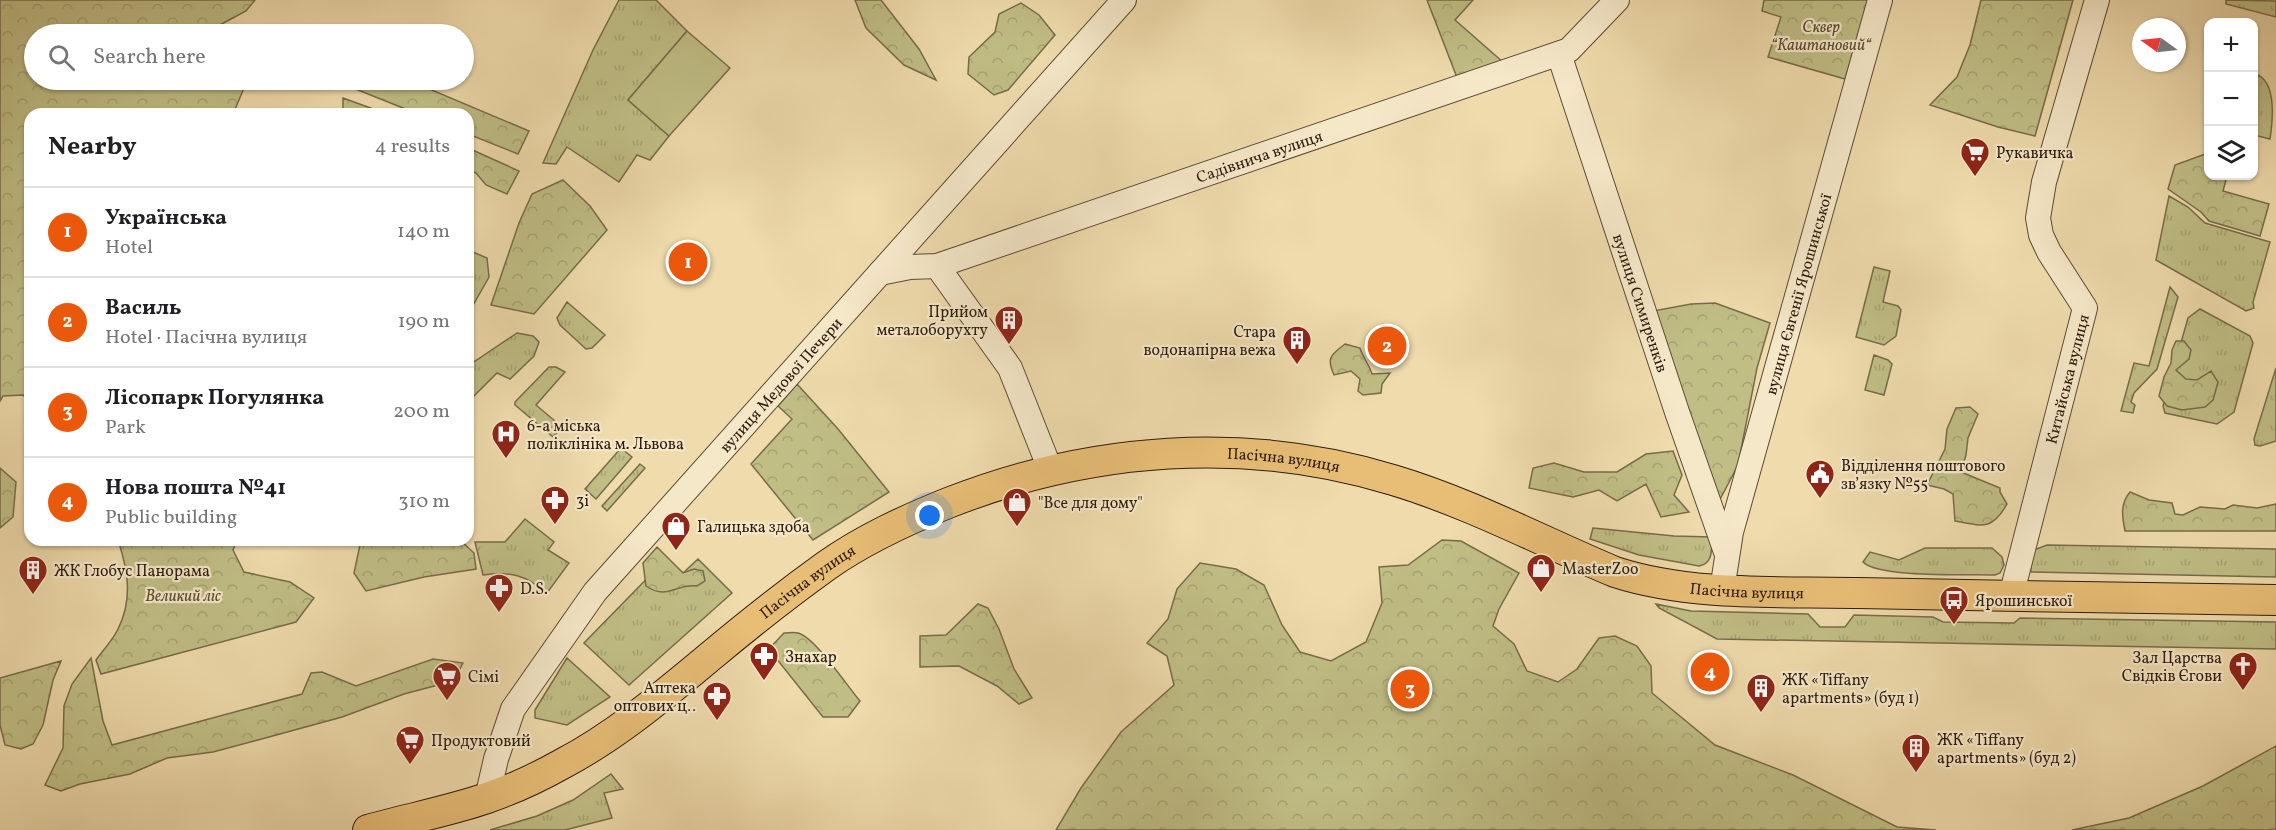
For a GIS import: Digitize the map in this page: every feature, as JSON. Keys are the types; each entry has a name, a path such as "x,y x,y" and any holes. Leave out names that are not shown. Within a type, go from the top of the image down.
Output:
{"main road":[{"name":"Пасічна вулиця","path":"368,830 487,798 566,762 616,730 664,695 767,609 831,563 901,523 989,487 1050,469 1115,459 1198,452 1245,453 1313,462 1392,479 1477,510 1606,568 1638,580 1676,586 1722,590 2276,600"}],"street":[{"name":"вулиця Медової Печери","path":"487,798 499,749 513,710 595,592 1124,0"},
{"name":"Садівнича вулиця","path":"880,273 910,267 938,266 1559,54 1569,50 1617,0"},
{"name":"вулиця Євгенії Ярошинської","path":"1722,590 1726,554 1734,520 1880,0"},
{"name":"Китайська вулиця","path":"2011,596 2085,308 2049,252 2041,235 2038,218 2044,182 2097,0"},
{"name":"вулиця Симиренків","path":"1559,54 1726,554"},
{"path":"938,266 1010,368 1050,469"}],"green space":[{"path":"0,0 255,0 246,11 222,24 24,24 24,90 243,90 236,108 24,108 24,396 3,396 0,401"},
{"path":"619,0 656,0 687,31 628,100 669,136 650,160 637,155 619,182 567,147 556,164 543,163 593,50"},
{"path":"855,0 881,0 919,49 936,80 904,65 866,28"},
{"path":"1427,0 1473,0 1455,20 1504,63 1458,80"},
{"name":"Сквер “Каштановий“","path":"1764,0 1869,0 1845,79 1768,57 1781,17 1762,11"},
{"path":"1981,0 2073,0 2035,136 1998,127 1930,105 1957,77 1970,45"},
{"path":"2226,0 2276,1 2276,17 2226,4"},
{"path":"1021,3 1039,15 1055,35 1008,90 994,95 968,74 969,57 995,32 999,14"},
{"path":"687,31 730,68 669,136 628,100"},
{"path":"2258,75 2268,86 2272,103 2270,139 2258,136"},
{"path":"358,90 432,90 529,131 518,154 474,136 474,108 403,108"},
{"path":"343,98 370,108 343,108"},
{"path":"474,151 519,171 507,194 486,185 474,172"},
{"path":"2204,154 2204,180 2226,180 2223,191 2269,204 2260,236 2209,221 2201,212 2168,189 2175,165"},
{"path":"563,180 590,206 607,230 534,314 491,305 519,223 532,194"},
{"path":"2169,196 2188,207 2205,223 2270,242 2253,302 2254,308 2246,311 2156,260"},
{"path":"474,253 487,258 489,277 474,303"},
{"path":"1874,267 1890,271 1883,302 1898,306 1901,310 1896,336 1884,345 1856,337"},
{"path":"2170,287 2178,297 2157,369 2134,393 2131,402 2135,405 2133,413 2121,411 2134,363 2149,366"},
{"path":"567,302 605,335 592,348 586,349 560,325 557,318"},
{"path":"1715,303 1770,323 1757,368 1738,465 1717,505 1653,311 1691,304"},
{"path":"2200,309 2250,336 2253,343 2234,412 2217,424 2165,413 2163,406 2188,318"},
{"path":"517,333 533,336 539,342 534,356 510,379 497,373 474,396 474,362"},
{"path":"2176,341 2184,341 2191,350 2189,359 2176,370 2186,379 2197,380 2211,371 2218,382 2213,400 2205,407 2182,410 2167,406 2159,396"},
{"path":"1345,344 1360,348 1372,374 1390,373 1382,384 1381,393 1363,395 1358,391 1360,379 1351,371 1334,375 1330,364 1331,357"},
{"path":"1874,355 1892,364 1884,395 1865,390"},
{"path":"549,367 556,367 565,372 536,405 562,427 553,437 515,405 515,402"},
{"path":"2276,368 2276,441 2260,446 2255,445 2254,439"},
{"path":"797,384 838,429 889,492 813,540 751,464 792,419 778,406"},
{"path":"1970,407 1978,414 1968,438 1961,472 2000,488 2007,504 2002,513 1991,523 1979,525 1955,521 1953,494 1927,485 1945,449 1947,429 1956,408"},
{"path":"621,448 632,457 596,499 585,489"},
{"path":"1673,451 1682,475 1674,495 1689,512 1661,517 1646,484 1617,501 1599,490 1573,497 1529,488 1533,468 1554,463 1584,472 1617,472 1646,454"},
{"path":"640,464 645,468 607,511 602,506"},
{"path":"0,468 16,482 13,517 0,528"},
{"path":"2130,492 2149,500 2172,503 2175,514 2183,515 2200,507 2225,509 2233,505 2257,508 2276,504 2276,531 2125,531 2123,510"},
{"path":"525,519 554,542 548,550 569,563 547,593 532,582 510,574 483,575 475,542 505,542"},
{"path":"1593,528 1674,536 1712,537 1711,555 1707,562 1699,566 1639,555 1590,539"},
{"path":"1442,540 1461,541 1519,573 1499,609 1493,626 1514,644 1527,671 1558,682 1577,669 1599,638 1615,636 1637,646 1651,666 1652,693 1715,745 1793,775 1897,827 1936,830 1056,830 1081,788 1121,732 1174,685 1167,656 1147,643 1168,619 1177,589 1200,563 1236,569 1264,585 1282,625 1300,652 1331,661 1366,642 1382,603 1379,567 1408,565"},
{"path":"2047,545 2276,549 2276,577 2031,572 2030,560 2034,550"},
{"name":"Великий ліс","path":"120,546 235,546 233,550 244,572 290,582 314,598 296,622 101,674 96,660 118,629 126,607 127,584"},
{"path":"360,546 466,546 474,553 476,569 424,577 366,591 354,573"},
{"path":"657,547 683,573 694,569 703,571 705,581 697,586 666,592 646,586 643,563"},
{"path":"1925,548 1992,548 2002,557 2004,565 2000,573 1995,575 1946,575 1886,571 1863,562 1870,552 1899,560"},
{"path":"667,558 683,573 698,559 732,593 629,685 584,643"},
{"path":"978,604 988,608 999,629 1014,669 1032,698 1019,704 997,686 959,666 920,667 920,636 946,635"},
{"path":"1656,604 1691,611 1808,614 1820,627 1845,627 1854,615 1933,617 1943,622 2014,623 2020,618 2276,622 2276,649 1717,639 1659,608"},
{"path":"784,633 798,633 813,643 860,701 848,717 823,717 776,658 767,651"},
{"path":"91,658 103,721 112,745 302,694 311,673 322,672 356,686 433,659 463,663 453,681 404,694 342,717 213,752 167,758 130,774 80,784 61,791 45,785 63,748 64,706 72,684"},
{"path":"567,658 610,697 567,725 535,718 535,710"},
{"path":"61,661 53,680 43,725 33,744 21,749 5,745 0,725 0,678"},
{"path":"2276,746 2276,830 2072,830 2129,818 2203,786"},
{"path":"611,774 623,789 604,793 612,818 565,830 490,830 537,816 573,800"}],"place":[{"name":"Рукавичка","path":"1975,178"},
{"name":"Українська","path":"688,262"},
{"name":"Прийом металоборухту","path":"1009,346"},
{"name":"Василь","path":"1387,346"},
{"name":"Стара водонапірна вежа","path":"1297,366"},
{"name":"6-а міська поліклініка м. Львова","path":"506,460"},
{"name":"Відділення поштового зв’язку №55","path":"1820,500"},
{"name":"3і","path":"555,526"},
{"name":"\"Все для дому\"","path":"1017,528"},
{"name":"Галицька здоба","path":"676,552"},
{"name":"MasterZoo","path":"1541,594"},
{"name":"ЖК Глобус Панорама","path":"33,596"},
{"name":"D.S.","path":"499,614"},
{"name":"Ярошинської","path":"1954,626"},
{"name":"Нова пошта №41","path":"1710,672"},
{"name":"Знахар","path":"764,682"},
{"name":"Лісопарк Погулянка","path":"1410,689"},
{"name":"Зал Царства Свідків Єгови","path":"2243,692"},
{"name":"Сімі","path":"447,702"},
{"name":"ЖК «Tiffany apartments» (буд 1)","path":"1761,714"},
{"name":"Аптека оптових ц‥","path":"717,722"},
{"name":"Продуктовий","path":"410,766"},
{"name":"ЖК «Tiffany apartments» (буд 2)","path":"1916,774"}]}
